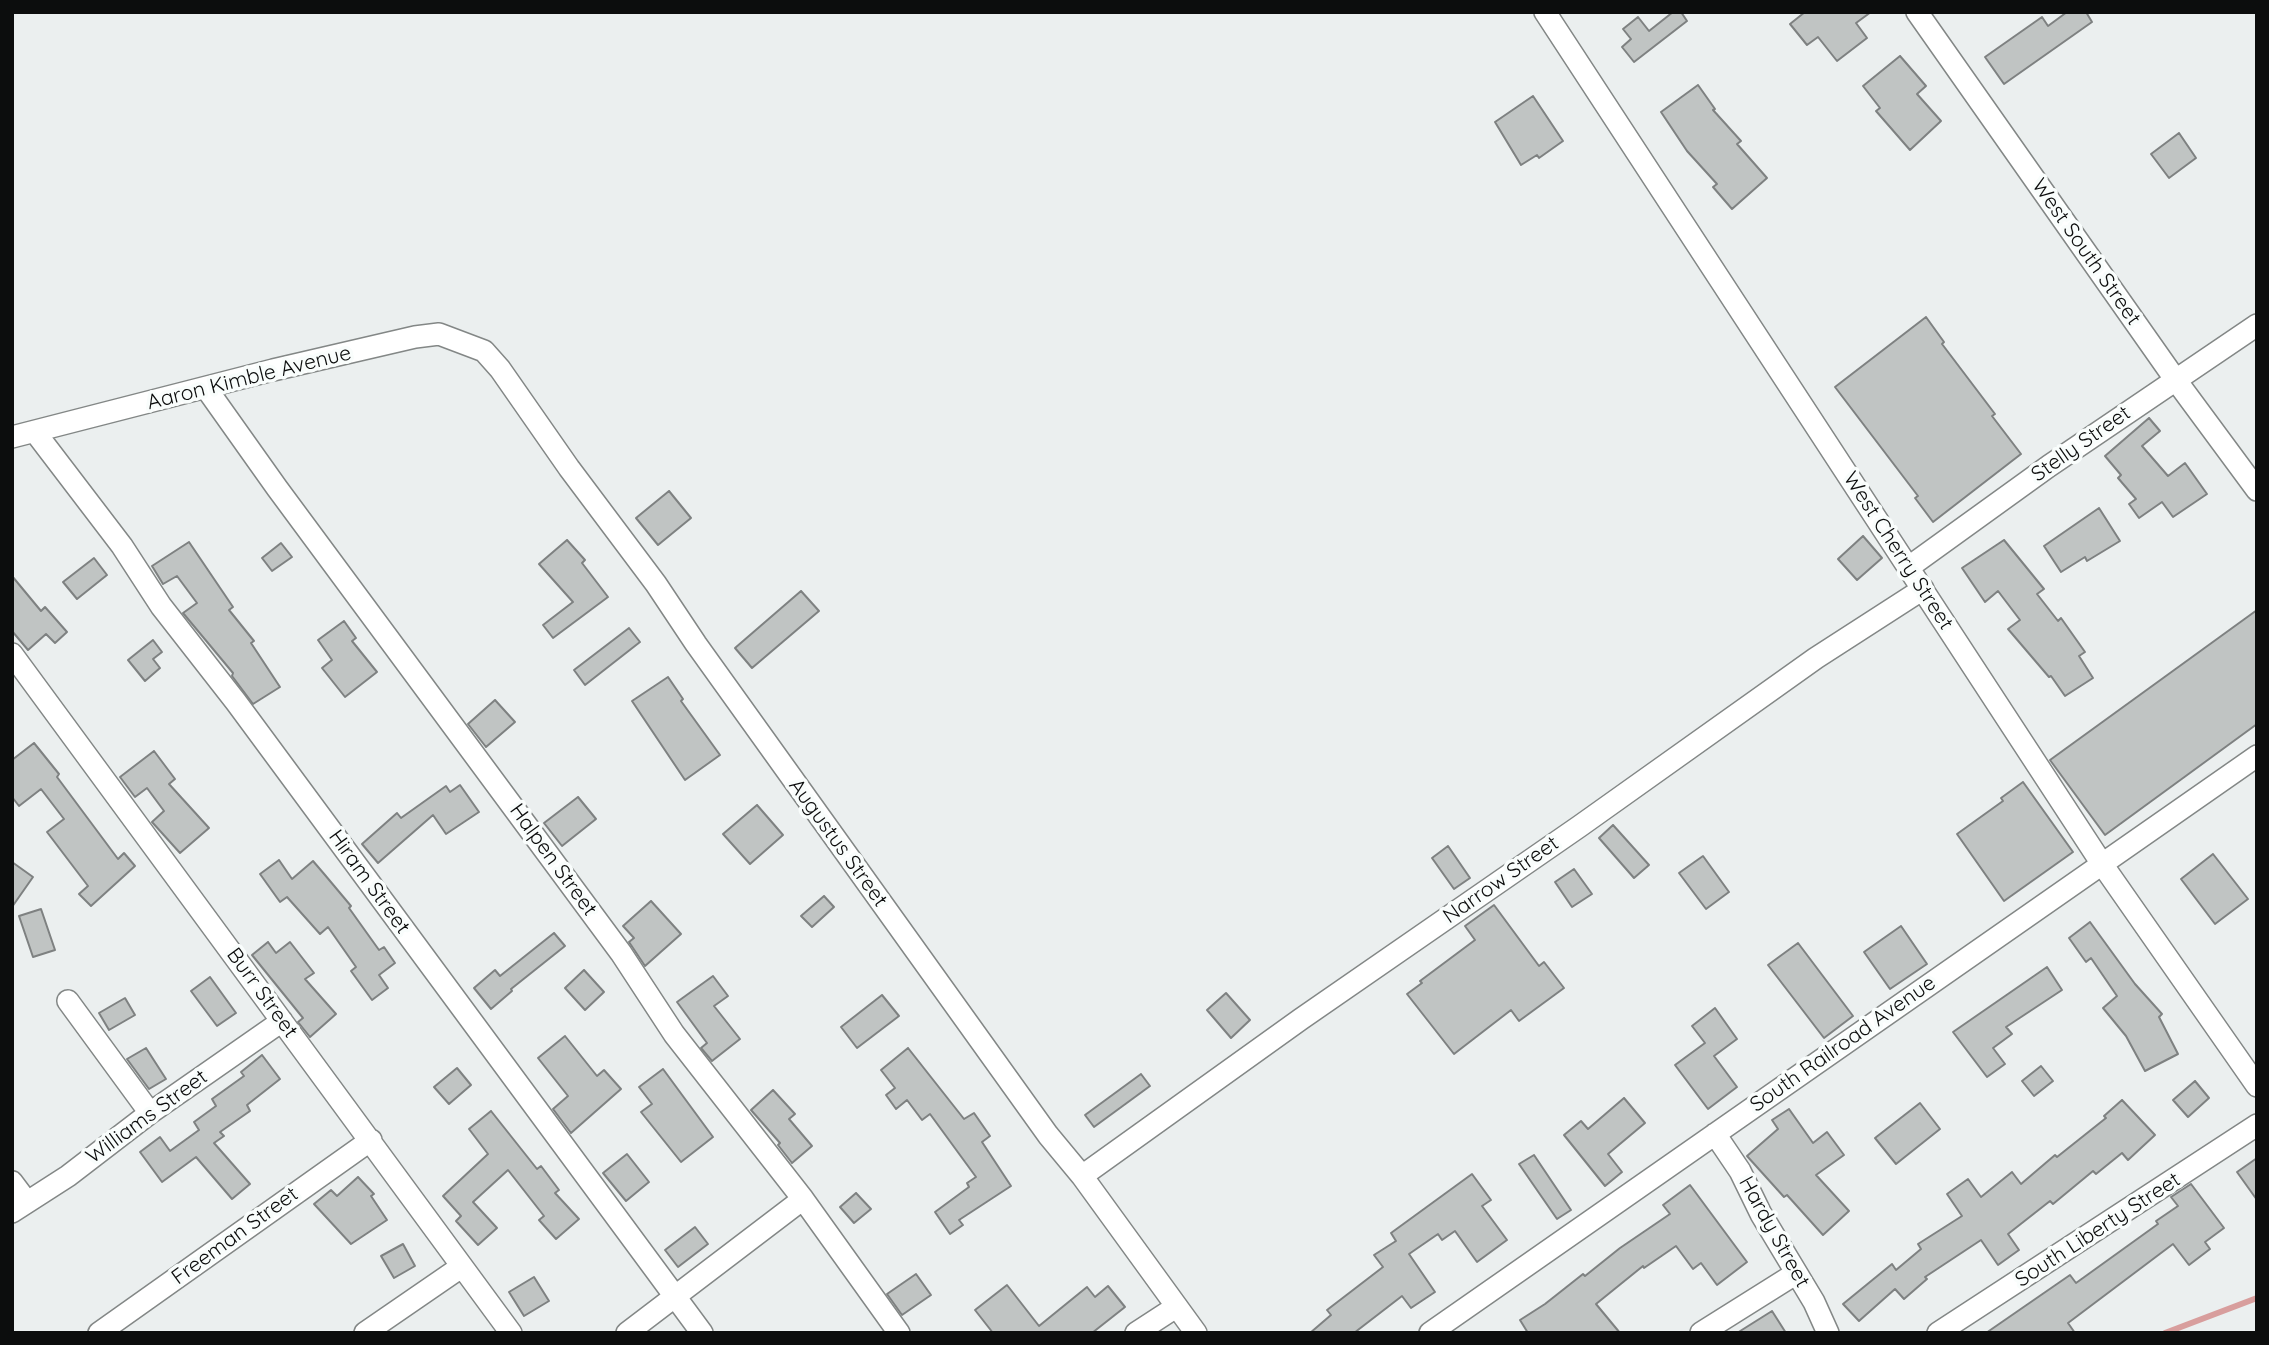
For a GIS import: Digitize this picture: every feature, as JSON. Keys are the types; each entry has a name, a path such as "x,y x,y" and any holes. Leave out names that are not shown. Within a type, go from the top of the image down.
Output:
{"street":[{"name":"West Cherry Street","path":"1545,12 2102,864 2257,1086"},
{"name":"West South Street","path":"1917,12 2175,379 2257,490"},
{"name":"Stelly Street","path":"1909,567 2049,466 2257,325"},
{"name":"Aaron Kimble Avenue","path":"12,437 415,337 439,334 484,351"},
{"name":"Augustus Street","path":"484,351 656,584 794,782 1048,1135 1082,1176 1196,1333"},
{"name":"Halpen Street","path":"205,388 621,953 674,1034 803,1199 899,1333"},
{"name":"Hiram Street","path":"35,432 122,546 161,606 236,702 702,1333"},
{"name":"Narrow Street","path":"1082,1176 1301,1018 1580,826 1804,666 1923,589"},
{"name":"Burr Street","path":"12,654 511,1333"},
{"name":"South Railroad Avenue","path":"1430,1333 2257,756"},
{"path":"68,1001 150,1113"},
{"name":"Williams Street","path":"20,1207 282,1021"},
{"name":"South Liberty Street","path":"1938,1333 2257,1125"},
{"name":"Hardy Street","path":"1715,1133 1740,1171 1761,1214 1814,1302 1828,1333"},
{"name":"Freeman Street","path":"99,1333 371,1140"},
{"path":"12,1182 20,1207"},
{"path":"627,1333 803,1199"},
{"path":"365,1333 461,1267"},
{"path":"1701,1333 1796,1275"},
{"path":"1136,1333 1176,1307"}],"building":[{"path":"1673,12 1681,12 1687,21 1634,62 1622,47 1631,39 1623,29 1638,17 1649,31"},
{"path":"1805,12 1871,12 1856,23 1867,38 1837,61 1818,37 1807,45 1790,24"},
{"path":"2067,12 2086,12 2092,22 2004,84 1985,57 2042,17 2048,26"},
{"path":"1900,56 1926,86 1917,94 1941,121 1910,150 1876,111 1880,108 1863,86"},
{"path":"1698,85 1715,109 1713,110 1741,141 1737,144 1767,178 1732,209 1713,187 1717,184 1687,151 1661,112"},
{"path":"1533,96 1563,141 1539,158 1537,155 1521,165 1495,122"},
{"path":"2179,133 2196,158 2169,178 2151,154"},
{"path":"1926,317 1944,342 1942,344 1995,414 1992,416 2021,454 1933,522 1915,498 1918,496 1835,387"},
{"path":"2149,418 2160,431 2142,446 2168,476 2185,463 2207,494 2173,517 2162,502 2139,518 2129,504 2136,499 2118,478 2121,475 2105,456"},
{"path":"669,491 691,518 658,545 636,518"},
{"path":"2099,508 2120,541 2087,561 2085,557 2061,572 2044,546"},
{"path":"1863,536 1882,558 1857,580 1838,559"},
{"path":"567,540 585,560 582,563 608,597 553,638 543,625 573,602 539,564"},
{"path":"2004,540 2044,589 2037,594 2058,621 2061,618 2085,652 2079,656 2093,678 2065,696 2051,676 2049,677 2008,629 2020,620 1998,591 1985,602 1962,568"},
{"path":"189,542 233,607 229,610 254,641 251,643 280,687 253,704 232,676 233,673 183,613 197,603 177,576 163,584 152,566"},
{"path":"281,543 292,557 272,571 262,558"},
{"path":"94,558 107,575 77,599 63,582"},
{"path":"12,576 41,611 45,607 67,632 55,643 46,634 28,650 12,631"},
{"path":"801,591 819,611 752,668 735,648"},
{"path":"2257,610 2257,724 2105,835 2050,760"},
{"path":"344,621 356,638 352,641 377,672 345,697 322,668 332,660 318,640"},
{"path":"629,628 640,642 585,685 574,670"},
{"path":"153,640 162,652 153,659 160,668 145,681 128,660"},
{"path":"668,677 683,699 681,701 720,755 685,780 632,701"},
{"path":"495,700 515,722 486,747 468,724"},
{"path":"34,743 118,859 124,853 135,866 91,906 79,894 88,886 47,832 64,819 41,789 19,806 12,797 12,760"},
{"path":"154,751 175,779 169,784 209,828 180,853 152,822 164,811 147,788 135,797 120,777"},
{"path":"2023,782 2073,852 2004,901 1957,834 2003,801 2001,798"},
{"path":"460,785 479,812 446,834 433,815 378,863 362,844 397,813 401,818 446,786 450,792"},
{"path":"578,797 596,819 562,846 544,823"},
{"path":"757,805 783,835 750,864 723,834"},
{"path":"1613,825 1649,865 1634,878 1599,838"},
{"path":"1448,846 1470,878 1454,889 1432,858"},
{"path":"2213,854 2248,899 2215,924 2181,879"},
{"path":"1703,856 1729,892 1706,909 1679,873"},
{"path":"279,860 292,879 313,861 325,875 351,906 349,908 379,950 384,947 395,963 379,975 388,988 372,1000 351,971 356,967 328,927 320,934 287,897 280,902 260,874"},
{"path":"12,862 33,877 12,907"},
{"path":"1574,869 1592,894 1572,907 1555,882"},
{"path":"824,896 834,907 812,927 801,916"},
{"path":"651,901 681,934 645,966 629,942 634,938 623,926"},
{"path":"1494,905 1539,966 1544,962 1564,988 1519,1021 1511,1010 1454,1054 1407,994 1475,940 1465,926"},
{"path":"41,909 55,950 33,957 19,916"},
{"path":"2090,922 2135,984 2162,1014 2159,1017 2178,1054 2145,1071 2126,1036 2103,1008 2117,996 2091,958 2086,962 2069,938"},
{"path":"1901,926 1927,964 1890,989 1864,952"},
{"path":"554,933 565,946 511,989 512,991 491,1009 474,988 495,970 500,976"},
{"path":"268,942 276,953 290,942 314,973 305,979 336,1014 310,1037 298,1022 303,1018 252,955"},
{"path":"1798,943 1853,1016 1824,1038 1768,965"},
{"path":"2047,967 2062,990 2006,1027 2012,1034 1993,1048 2005,1064 1987,1077 1953,1032"},
{"path":"584,970 604,992 585,1010 565,988"},
{"path":"713,976 728,996 714,1006 740,1039 712,1061 701,1048 707,1043 677,1002"},
{"path":"210,977 236,1013 217,1026 191,991"},
{"path":"1226,993 1250,1020 1231,1038 1207,1010"},
{"path":"882,995 899,1016 857,1048 841,1027"},
{"path":"125,998 135,1015 109,1030 99,1013"},
{"path":"1715,1008 1737,1039 1714,1056 1737,1087 1708,1109 1675,1065 1705,1043 1692,1026"},
{"path":"565,1036 597,1076 604,1070 621,1089 571,1133 553,1109 568,1096 538,1058"},
{"path":"146,1048 166,1079 149,1089 127,1059"},
{"path":"908,1048 964,1119 974,1113 990,1136 982,1142 1011,1186 959,1220 963,1225 950,1234 935,1212 969,1187 967,1183 976,1177 930,1114 922,1120 907,1100 896,1109 886,1095 895,1088 881,1070"},
{"path":"262,1055 280,1079 247,1105 250,1111 220,1132 224,1136 214,1143 250,1184 232,1199 196,1157 162,1182 140,1152 160,1137 170,1151 199,1130 194,1122 216,1106 212,1099 244,1076 241,1072"},
{"path":"2041,1066 2053,1081 2034,1096 2022,1081"},
{"path":"457,1068 471,1085 449,1104 434,1087"},
{"path":"663,1069 713,1137 681,1162 641,1112 652,1104 639,1087"},
{"path":"1141,1074 1150,1086 1094,1127 1085,1115"},
{"path":"2195,1081 2209,1098 2188,1117 2173,1100"},
{"path":"773,1090 795,1114 789,1119 812,1146 792,1163 778,1145 780,1143 751,1110"},
{"path":"1624,1098 1645,1123 1608,1154 1622,1172 1605,1186 1564,1135 1581,1121 1588,1129"},
{"path":"2122,1100 2155,1135 2128,1160 2122,1153 2096,1174 2093,1171 2053,1204 2050,1201 2008,1234 2019,1250 1998,1265 1981,1240 1925,1277 1927,1279 1904,1299 1895,1289 1859,1321 1843,1304 1892,1264 1896,1270 1921,1249 1918,1244 1962,1216 1947,1194 1968,1179 1981,1197 2012,1172 2021,1184 2106,1118 2104,1116"},
{"path":"1920,1103 1940,1129 1896,1164 1875,1138"},
{"path":"1789,1109 1813,1143 1827,1132 1844,1155 1816,1175 1849,1211 1823,1235 1747,1156 1778,1129 1772,1120"},
{"path":"491,1111 537,1169 541,1166 559,1190 555,1193 579,1219 556,1239 539,1220 544,1216 508,1170 473,1202 497,1228 478,1245 456,1221 461,1216 443,1196 488,1154 469,1129"},
{"path":"627,1154 649,1182 626,1201 603,1173"},
{"path":"1534,1155 1571,1210 1557,1219 1519,1164"},
{"path":"2257,1158 2257,1200 2237,1172"},
{"path":"1472,1174 1491,1200 1482,1206 1507,1240 1477,1262 1455,1231 1442,1240 1438,1234 1409,1254 1435,1292 1411,1308 1402,1296 1354,1333 1310,1333 1331,1315 1327,1310 1383,1267 1374,1255 1396,1241 1391,1233"},
{"path":"358,1177 374,1194 371,1196 387,1220 351,1244 314,1204 331,1190 337,1196"},
{"path":"2191,1184 2224,1228 2205,1242 2210,1249 2189,1265 2173,1244 2068,1323 2075,1333 1986,1333 2070,1275 2076,1283 2158,1224 2156,1221 2178,1206 2171,1197"},
{"path":"1690,1185 1747,1262 1717,1285 1701,1263 1693,1269 1676,1246 1644,1268 1643,1266 1596,1304 1620,1333 1528,1333 1520,1320 1670,1214 1663,1205"},
{"path":"856,1193 871,1209 854,1223 840,1207"},
{"path":"695,1227 708,1244 678,1267 665,1250"},
{"path":"403,1244 415,1266 394,1278 381,1256"},
{"path":"916,1274 931,1295 902,1315 887,1294"},
{"path":"534,1277 549,1301 524,1316 509,1292"},
{"path":"1007,1285 1039,1326 1087,1287 1095,1297 1108,1286 1125,1307 1092,1333 993,1333 975,1310"},
{"path":"1772,1311 1786,1333 1737,1333"}],"waterway":[{"path":"2165,1333 2257,1298"}]}
